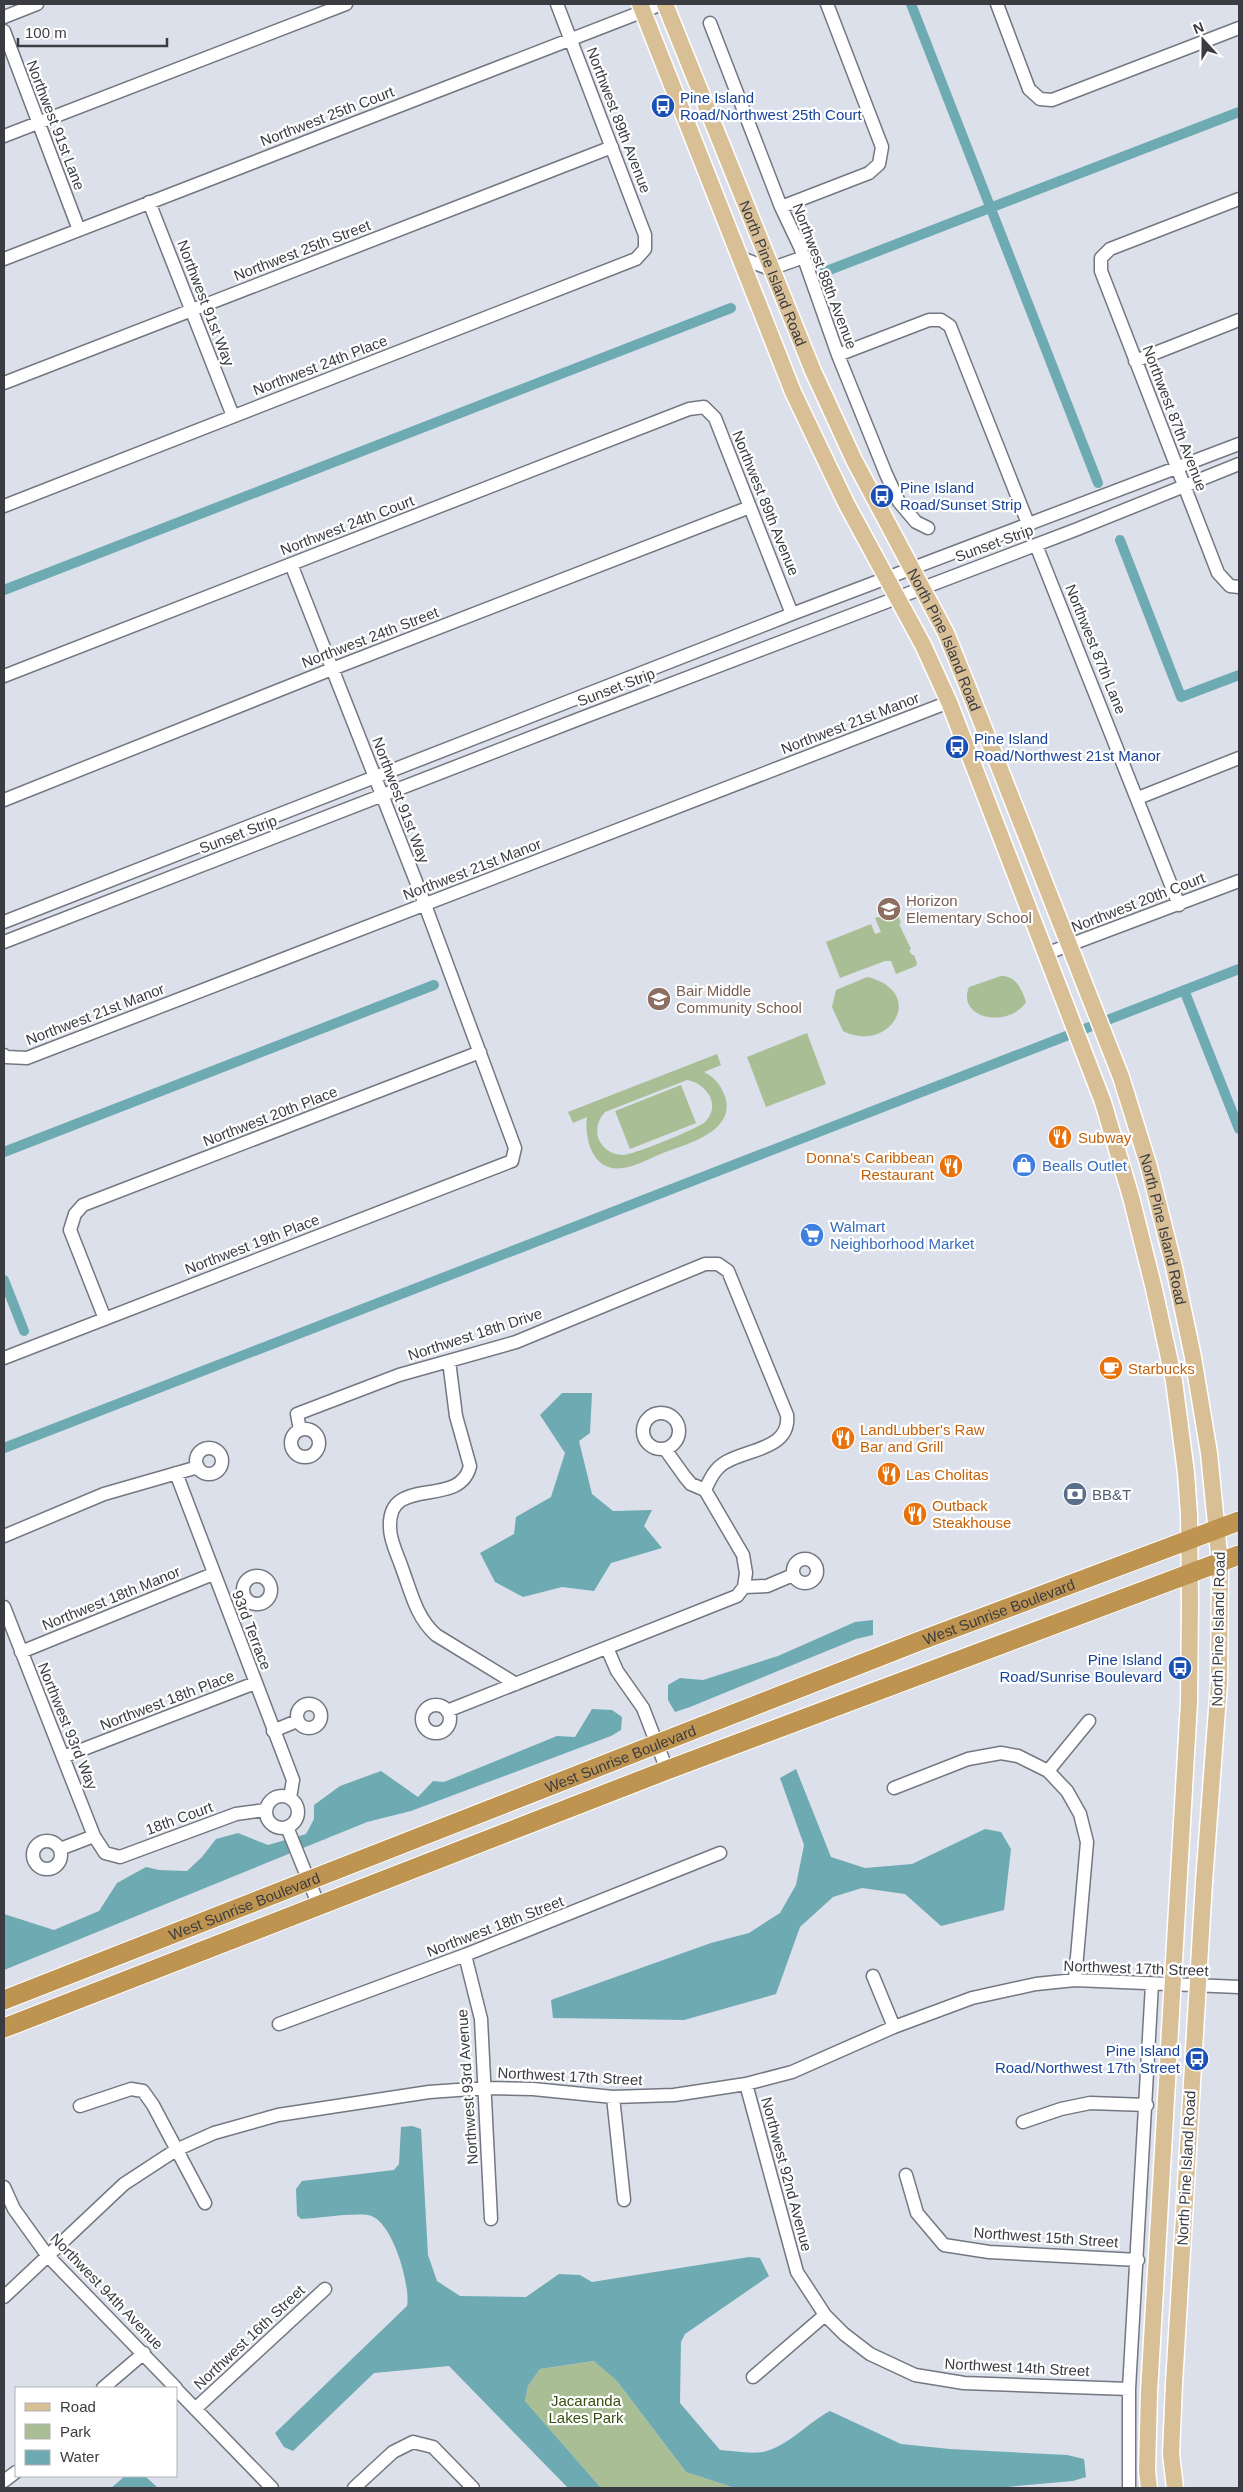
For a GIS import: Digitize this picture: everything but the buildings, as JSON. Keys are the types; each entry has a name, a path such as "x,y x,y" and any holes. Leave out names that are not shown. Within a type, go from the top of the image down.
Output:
{"highway":[{"name":"West Sunrise Boulevard","path":"4,2000 656,1744 1239,1521"},
{"name":"West Sunrise Boulevard","path":"4,2028 667,1770 1220,1564 1239,1555"}],"main road":[{"name":"North Pine Island Road","path":"664,4 812,371 854,460 946,632 1091,996 1149,1167 1174,1267 1193,1357 1209,1453 1218,1529 1220,1564 1219,1683 1197,1986 1174,2384 1171,2454 1174,2488"},
{"name":"North Pine Island Road","path":"642,7 738,257 793,392 846,503 898,597 949,702 1048,953 1103,1102 1131,1197 1154,1289 1174,1382 1186,1473 1190,1575 1189,1702 1149,2392 1147,2471 1149,2488"}],"street":[{"path":"4,17 36,4"},
{"path":"4,136 346,4"},
{"name":"Northwest 89th Avenue","path":"557,4 645,235 645,249"},
{"name":"Northwest 25th Court","path":"4,259 570,38 642,7 664,4"},
{"path":"781,207 869,173 879,164 882,147 827,4"},
{"path":"997,4 1029,89 1040,99 1052,100 1239,28"},
{"name":"Northwest 88th Avenue","path":"710,23 781,207 804,257 838,355 899,502 916,522 928,528"},
{"name":"Northwest 91st Lane","path":"4,31 79,230"},
{"name":"Northwest 25th Street","path":"4,383 612,147"},
{"name":"Northwest 87th Avenue","path":"1234,587 1218,573 1100,271 1101,258 1110,249 1239,199"},
{"name":"Northwest 91st Way","path":"149,202 233,416"},
{"name":"Northwest 24th Place","path":"4,506 636,259 645,249"},
{"path":"738,257 770,269 804,257"},
{"path":"838,355 929,320 941,320 950,326 1029,526"},
{"path":"1135,361 1239,320"},
{"name":"Northwest 89th Avenue","path":"704,407 715,418 792,614"},
{"name":"Northwest 24th Court","path":"4,676 689,409 704,407"},
{"name":"Sunset Strip","path":"4,922 792,614 1029,526 1239,444"},
{"name":"Sunset Strip","path":"4,942 922,587 1036,546 1183,485 1239,464"},
{"name":"Northwest 24th Street","path":"4,800 332,669 750,508"},
{"name":"Northwest 87th Lane","path":"1036,546 1138,798 1179,905"},
{"name":"Northwest 91st Way","path":"291,564 425,905 516,1148 512,1161"},
{"name":"Northwest 21st Manor","path":"5,1056 27,1058 949,702"},
{"path":"1138,798 1239,758"},
{"name":"Northwest 20th Court","path":"1048,953 1239,881"},
{"name":"Northwest 20th Place","path":"105,1319 70,1230 75,1214 84,1206 480,1052"},
{"name":"Northwest 19th Place","path":"4,1358 512,1161"},
{"name":"Northwest 18th Drive","path":"300,1430 297,1414 398,1375 516,1342 705,1264 718,1264 728,1271 784,1408 788,1424 787,1430 777,1442 720,1466 705,1490"},
{"path":"448,1361 456,1416 470,1466 468,1474 464,1481 455,1486 415,1494 400,1500 391,1512 390,1530 416,1609 426,1626 436,1635 516,1684"},
{"path":"448,1711 737,1596 744,1587 746,1573 743,1555 705,1490 691,1484 665,1448"},
{"path":"4,1536 104,1494 198,1467"},
{"name":"93rd Terrace","path":"176,1473 293,1780 290,1798"},
{"name":"Northwest 18th Manor","path":"21,1652 213,1574"},
{"path":"744,1587 767,1586 793,1576"},
{"path":"224,1603 244,1595"},
{"name":"Northwest 93rd Way","path":"4,1607 94,1836 105,1854"},
{"path":"607,1648 617,1672 644,1708 667,1770"},
{"name":"Northwest 18th Place","path":"63,1757 255,1683"},
{"path":"273,1731 297,1721"},
{"path":"1048,1771 1089,1721"},
{"path":"894,1788 968,1759 1001,1753 1018,1756 1048,1771 1067,1790 1080,1814 1087,1842 1075,1980"},
{"path":"285,1796 290,1798 298,1811 289,1831 272,1824 265,1810 270,1800 274,1797 285,1796"},
{"name":"18th Court","path":"105,1854 120,1857 236,1814 265,1810"},
{"path":"289,1831 320,1906"},
{"path":"60,1849 94,1836"},
{"name":"Northwest 18th Street","path":"279,2024 465,1955 720,1853"},
{"name":"Northwest 93rd Avenue","path":"465,1955 481,2019 486,2088 491,2219"},
{"path":"873,1976 894,2027"},
{"name":"Northwest 17th Street","path":"4,2297 124,2184 176,2150 214,2133 278,2115 429,2092 486,2088 533,2089 613,2097 674,2095 746,2084 792,2072 894,2027 972,1998 1036,1984 1075,1980 1239,1987"},
{"path":"1129,2488 1129,2390 1147,2105 1152,1984"},
{"name":"Northwest 92nd Avenue","path":"746,2084 797,2272"},
{"path":"80,2106 131,2089 143,2091 154,2105 205,2203"},
{"path":"613,2097 624,2200"},
{"path":"1023,2122 1061,2109 1090,2103 1147,2105"},
{"name":"Northwest 15th Street","path":"906,2175 917,2213 944,2245 989,2252 1138,2260"},
{"name":"Northwest 94th Avenue","path":"4,2187 14,2208 47,2255 175,2387"},
{"name":"Northwest 14th Street","path":"797,2272 825,2315 844,2334 870,2354 915,2376 964,2383 1129,2390"},
{"name":"Northwest 16th Street","path":"195,2409 325,2288"},
{"path":"752,2377 825,2315"},
{"path":"104,2387 144,2353"},
{"name":"Northwest 94th Avenue","path":"178,2390 272,2488"},
{"path":"354,2488 392,2452 413,2442 433,2447 473,2488"},
{"path":"4,2481 15,2473"}],"green space":[{"path":"893,912 898,915 901,923 899,924 911,949 909,950 914,955 917,963 916,966 896,974 891,961 885,961 840,978 826,942 871,924 875,934 881,932 875,918"},
{"path":"1001,976 1011,978 1018,984 1026,1002 1008,1016 986,1017 977,1013 970,1007 967,998 969,987"},
{"path":"867,977 886,985 896,995 899,1007 896,1019 887,1028 875,1035 860,1036 843,1031 832,1007 836,990"},
{"path":"807,1033 826,1084 766,1107 747,1057"},
{"path":"717,1054 721,1065 704,1072 716,1081 724,1094 727,1107 724,1118 718,1127 697,1140 633,1166 613,1168 604,1165 593,1153 589,1144 586,1126 587,1117 573,1123 568,1112","holes":["687,1080 706,1090 712,1102 710,1115 705,1122 666,1141 624,1155 616,1154 603,1147 599,1140 597,1129 605,1112"]},
{"path":"681,1085 696,1123 630,1149 615,1111"},
{"name":"Jacaranda Lakes Park","path":"595,2361 617,2381 686,2472 735,2488 601,2488 525,2401 528,2386 540,2369"}],"water":[{"path":"562,1393 592,1393 590,1433 579,1441 592,1494 613,1511 652,1510 644,1526 662,1548 611,1563 594,1591 562,1587 523,1597 495,1582 480,1553 514,1534 516,1517 551,1497 565,1453 540,1415"},
{"path":"873,1620 873,1635 856,1639 690,1707 675,1712 668,1700 668,1685 680,1678 703,1680 778,1656 855,1622"},
{"path":"592,1709 612,1710 622,1717 621,1730 611,1736 411,1811 367,1822 4,1970 4,1914 54,1930 99,1911 117,1883 146,1867 159,1870 187,1871 202,1857 216,1839 238,1833 268,1845 306,1834 314,1819 314,1805 340,1786 381,1771 418,1797 433,1781 444,1782 557,1736 575,1737"},
{"path":"796,1769 831,1857 865,1868 912,1864 985,1829 1001,1832 1011,1849 1004,1910 941,1926 905,1894 862,1888 833,1897 800,1927 776,1994 684,2020 553,2018 551,2000 711,1943 749,1933 780,1913 796,1885 804,1845 780,1778"},
{"path":"412,2126 421,2129 428,2255 437,2281 460,2296 526,2297 559,2274 580,2275 592,2282 749,2257 760,2258 769,2276 685,2334 681,2342 680,2403 720,2450 753,2453 772,2449 790,2440 830,2411 901,2444 950,2449 1067,2455 1084,2459 1086,2477 1073,2481 995,2488 735,2488 686,2472 617,2381 594,2361 540,2369 528,2386 525,2401 601,2488 568,2488 449,2366 374,2373 293,2451 284,2447 275,2433 407,2306 406,2284 398,2254 385,2228 377,2219 368,2215 343,2215 301,2219 297,2215 296,2189 302,2181 394,2170 399,2164 401,2127"},
{"path":"124,2477 146,2477 158,2488 111,2488"}],"waterway":[{"path":"911,4 1098,483"},
{"path":"824,272 1239,112"},
{"path":"4,590 731,308"},
{"path":"1120,540 1181,697 1239,675"},
{"path":"4,1448 1239,969"},
{"path":"4,1152 434,985"},
{"path":"1184,990 1239,1129"},
{"path":"4,1280 24,1331"}],"place":[{"name":"Pine Island Road/Northwest 25th Court","path":"663,106"},
{"name":"Pine Island Road/Sunset Strip","path":"882,496"},
{"name":"Pine Island Road/Northwest 21st Manor","path":"957,747"},
{"name":"Horizon Elementary School","path":"889,909"},
{"name":"Bair Middle Community School","path":"659,999"},
{"name":"Subway","path":"1060,1137"},
{"name":"Bealls Outlet","path":"1024,1165"},
{"name":"Donna's Caribbean Restaurant","path":"951,1166"},
{"name":"Walmart Neighborhood Market","path":"812,1235"},
{"name":"Starbucks","path":"1111,1368"},
{"name":"LandLubber's Raw Bar and Grill","path":"843,1438"},
{"name":"Las Cholitas","path":"889,1474"},
{"name":"BB&T","path":"1075,1494"},
{"name":"Outback Steakhouse","path":"915,1514"},
{"name":"Pine Island Road/Sunrise Boulevard","path":"1180,1668"},
{"name":"Pine Island Road/Northwest 17th Street","path":"1197,2059"}]}
